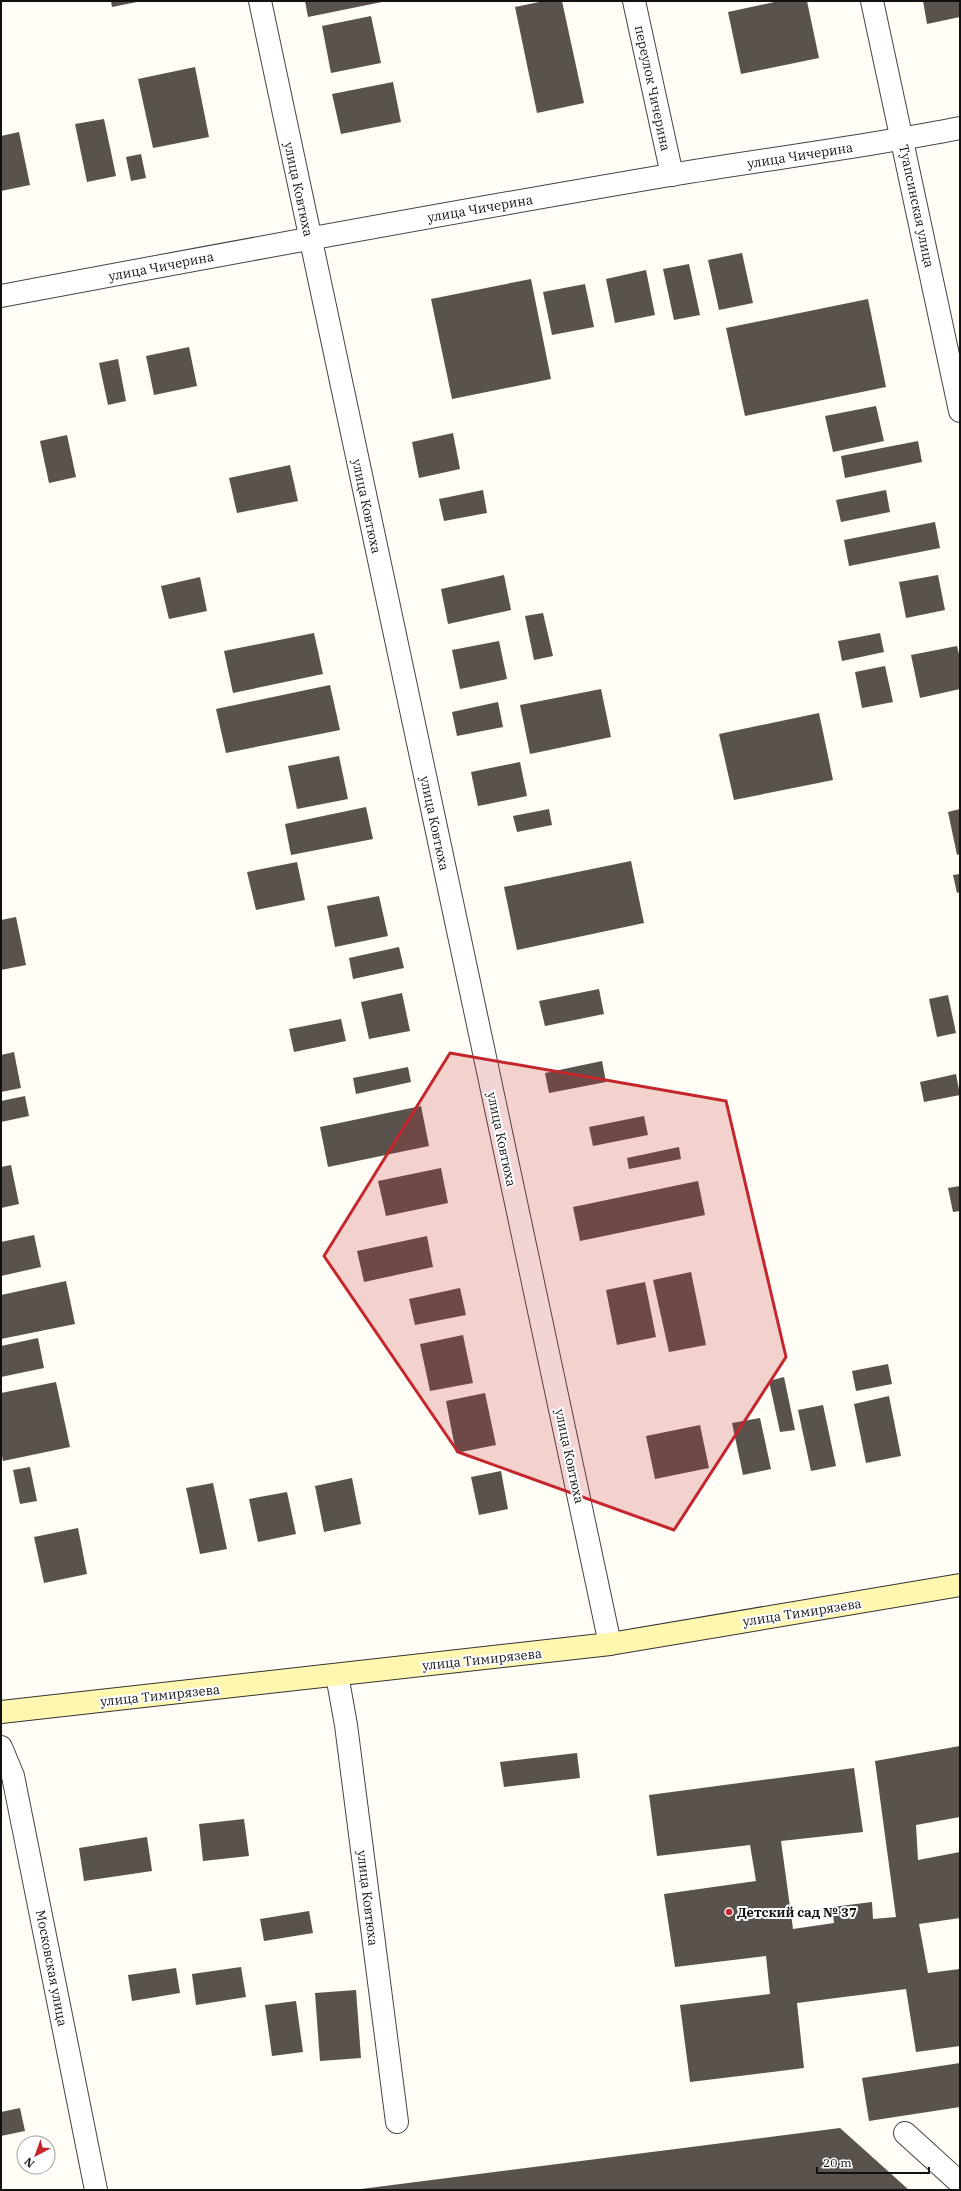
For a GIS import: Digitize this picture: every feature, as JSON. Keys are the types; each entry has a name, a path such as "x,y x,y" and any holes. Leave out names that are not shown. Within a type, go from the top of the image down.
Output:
{"street":[{"name":"улица Ковтюха","path":"260,1 309,238 610,1644"},
{"name":"переулок Чичерина","path":"634,1 672,175"},
{"name":"Туапсинская улица","path":"872,1 960,411"},
{"name":"улица Чичерина","path":"1,296 309,238 672,175 902,139 960,128"},
{"name":"улица Тимирязева","path":"1,1712 610,1644 960,1585"},
{"name":"улица Ковтюха","path":"337,1675 346,1725 397,2122"},
{"name":"Московская улица","path":"1,1748 13,1776 96,2190"},
{"path":"905,2133 960,2183"}],"highlighted area":[{"path":"450,1053 726,1101 786,1357 674,1530 458,1452 324,1256"}],"building":[{"path":"111,1 137,1 137,2 112,7"},
{"path":"305,1 382,1 382,2 308,17"},
{"path":"544,1 562,1 584,103 537,113 515,7"},
{"path":"779,1 807,1 819,58 741,74 728,12"},
{"path":"923,1 960,1 960,17 927,24"},
{"path":"371,16 381,63 331,73 322,26"},
{"path":"195,67 209,137 153,148 138,79"},
{"path":"393,82 401,122 341,134 332,94"},
{"path":"104,119 116,176 87,182 75,124"},
{"path":"19,132 30,185 1,191 1,136"},
{"path":"141,154 146,178 131,181 126,157"},
{"path":"742,253 753,303 719,310 708,260"},
{"path":"689,264 700,315 674,320 663,269"},
{"path":"646,270 655,315 615,323 606,279"},
{"path":"531,279 551,379 452,399 431,299"},
{"path":"585,284 594,327 552,335 543,292"},
{"path":"868,299 886,387 745,416 726,328"},
{"path":"189,347 197,386 154,395 146,356"},
{"path":"118,359 126,401 108,405 99,363"},
{"path":"876,406 884,441 833,452 825,416"},
{"path":"453,433 460,469 419,478 412,442"},
{"path":"67,435 76,477 49,483 40,441"},
{"path":"918,441 922,462 845,478 841,456"},
{"path":"290,465 298,501 237,513 229,478"},
{"path":"483,490 487,513 444,521 439,499"},
{"path":"886,490 890,512 841,522 836,500"},
{"path":"935,522 940,548 849,566 844,540"},
{"path":"504,575 511,610 448,624 441,589"},
{"path":"938,575 945,610 906,618 899,582"},
{"path":"200,577 207,611 169,619 161,586"},
{"path":"543,613 553,656 534,660 525,616"},
{"path":"314,633 323,674 233,693 224,651"},
{"path":"880,633 884,652 842,661 838,641"},
{"path":"499,641 507,679 460,689 452,650"},
{"path":"957,646 960,658 960,689 920,698 911,655"},
{"path":"885,666 893,702 862,708 855,672"},
{"path":"330,685 340,730 226,753 216,709"},
{"path":"601,689 611,737 530,754 520,705"},
{"path":"498,702 503,727 457,736 452,712"},
{"path":"819,713 833,780 734,800 719,734"},
{"path":"339,756 348,799 297,809 288,766"},
{"path":"520,762 527,796 478,806 471,772"},
{"path":"366,807 373,839 291,855 285,824"},
{"path":"549,809 552,825 517,832 513,816"},
{"path":"960,809 960,854 957,855 948,812"},
{"path":"631,861 644,923 517,950 504,887"},
{"path":"297,862 305,900 256,910 247,872"},
{"path":"960,874 960,892 957,893 953,875"},
{"path":"379,896 388,936 335,947 327,906"},
{"path":"16,917 26,965 1,970 1,920"},
{"path":"399,947 404,968 353,979 349,958"},
{"path":"599,989 604,1014 545,1026 539,1001"},
{"path":"402,993 410,1031 369,1039 361,1002"},
{"path":"948,995 956,1033 937,1037 929,999"},
{"path":"341,1019 346,1041 294,1052 289,1029"},
{"path":"14,1052 21,1088 1,1092 1,1055"},
{"path":"602,1061 606,1082 549,1093 545,1073"},
{"path":"408,1067 411,1082 356,1094 353,1078"},
{"path":"956,1074 960,1095 924,1102 920,1082"},
{"path":"25,1096 29,1116 1,1122 1,1101"},
{"path":"421,1106 429,1146 328,1167 320,1127"},
{"path":"644,1116 648,1135 593,1146 589,1127"},
{"path":"679,1147 681,1159 629,1169 627,1158"},
{"path":"11,1165 19,1204 1,1208 1,1167"},
{"path":"441,1168 448,1203 386,1216 378,1181"},
{"path":"698,1181 705,1215 580,1241 573,1207"},
{"path":"960,1186 960,1211 953,1212 948,1188"},
{"path":"34,1235 41,1267 1,1276 1,1242"},
{"path":"427,1236 433,1267 364,1282 357,1251"},
{"path":"691,1272 706,1345 669,1352 653,1280"},
{"path":"66,1281 75,1324 1,1339 1,1295"},
{"path":"645,1282 656,1337 617,1345 606,1290"},
{"path":"460,1288 466,1315 415,1325 409,1299"},
{"path":"463,1335 473,1383 430,1391 420,1344"},
{"path":"38,1338 44,1368 1,1377 1,1346"},
{"path":"888,1364 892,1384 856,1391 852,1371"},
{"path":"784,1377 795,1430 780,1432 769,1381"},
{"path":"56,1382 70,1447 3,1461 1,1452 1,1393"},
{"path":"485,1393 496,1445 456,1453 446,1401"},
{"path":"889,1396 901,1456 866,1463 854,1404"},
{"path":"823,1405 836,1466 811,1471 798,1410"},
{"path":"760,1418 771,1469 743,1475 732,1423"},
{"path":"700,1425 709,1468 655,1479 646,1436"},
{"path":"30,1467 37,1501 20,1504 13,1470"},
{"path":"501,1471 508,1509 479,1515 471,1477"},
{"path":"352,1478 361,1524 324,1532 315,1486"},
{"path":"213,1483 227,1549 200,1554 186,1488"},
{"path":"287,1492 296,1534 258,1542 249,1499"},
{"path":"78,1528 87,1574 44,1583 34,1537"},
{"name":"Детский сад № 37","path":"960,1746 960,1817 916,1825 918,1860 960,1852 960,1918 919,1924 928,1973 960,1969 960,2046 916,2052 906,1989 797,2003 804,2068 690,2082 680,2005 770,1994 766,1956 675,1967 664,1894 756,1881 750,1845 657,1856 649,1795 854,1768 863,1832 781,1841 793,1929 834,1923 832,1907 872,1902 873,1919 896,1917 875,1761"},
{"path":"577,1753 580,1778 504,1787 500,1762"},
{"path":"244,1819 249,1856 203,1861 199,1824"},
{"path":"147,1837 152,1871 84,1881 79,1848"},
{"path":"309,1911 313,1933 264,1941 260,1919"},
{"path":"241,1967 246,1997 196,2005 192,1974"},
{"path":"176,1968 180,1993 132,2001 128,1975"},
{"path":"356,1990 361,2058 320,2061 315,1993"},
{"path":"296,2001 303,2052 272,2056 265,2005"},
{"path":"960,2063 960,2107 869,2121 862,2078"},
{"path":"20,2108 25,2131 1,2136 1,2112"},
{"path":"840,2128 909,2190 361,2190 361,2189"}],"place":[{"name":"Детский сад № 37","path":"729,1912"}]}
